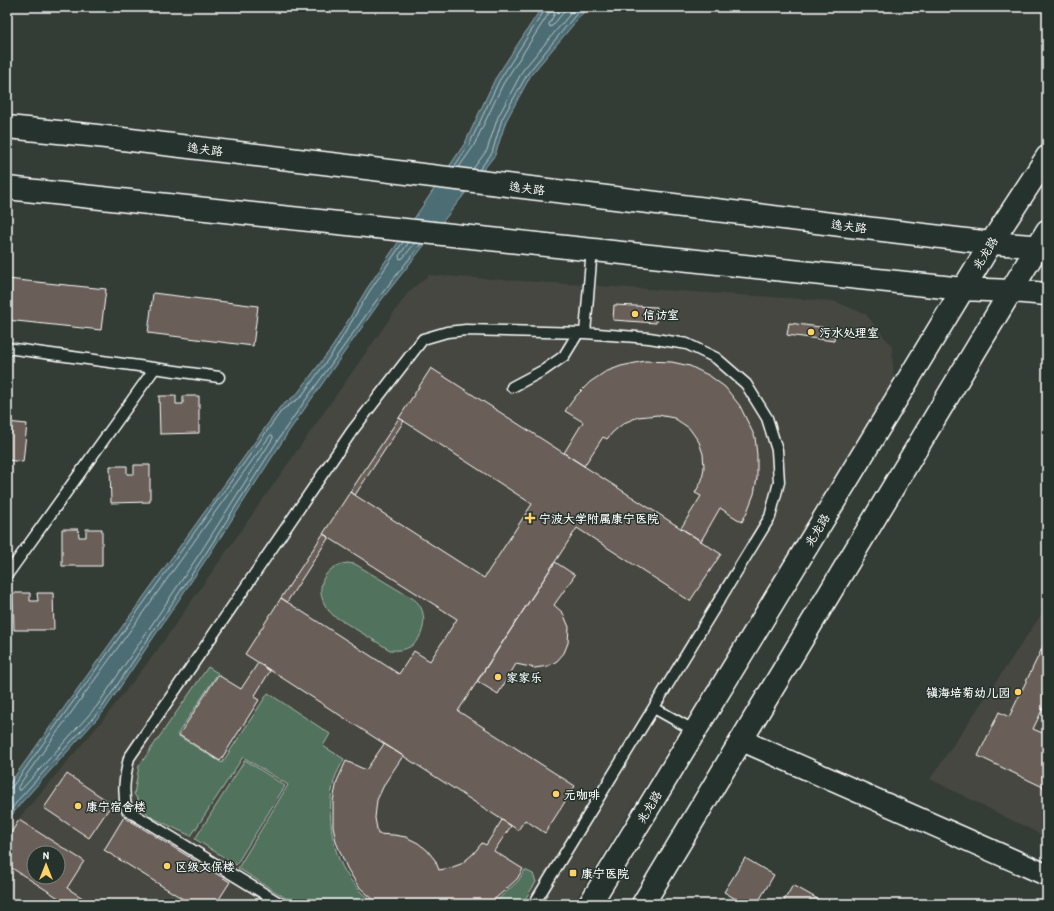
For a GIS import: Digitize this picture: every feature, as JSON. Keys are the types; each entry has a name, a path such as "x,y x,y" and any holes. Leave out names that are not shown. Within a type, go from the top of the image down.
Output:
{"main road":[{"name":"逸夫路","path":"7,127 97,136 991,243 1044,241"},
{"name":"兆龙路","path":"590,904 991,243 1047,157"},
{"path":"7,188 963,289 1011,290 1047,294"},
{"path":"643,904 1011,290 1044,241"}],"street":[{"path":"741,740 1047,875"}],"lane":[{"path":"512,387 544,370 564,356 582,333 592,249"},
{"path":"281,904 127,810 124,800 124,780 129,758 352,431 423,340 446,332 466,330 582,333 649,338 687,344 716,358 746,384 767,418 777,450 779,482 770,517 534,904"},
{"path":"7,348 219,377"},
{"path":"7,575 155,368"},
{"path":"654,708 695,731"}],"shaded area":[{"name":"宁波大学附属康宁医院","path":"429,275 834,301 866,314 892,346 894,383 573,904 7,904 7,832 102,721 155,653 409,291"},
{"name":"镇海培菊幼儿园","path":"1047,606 1047,838 930,779"}],"green space":[{"path":"347,563 355,564 418,603 421,607 424,620 419,638 413,645 403,650 390,650 334,616 327,609 321,593 321,585 324,577 329,571 337,566"},
{"path":"208,667 218,673 177,735 222,763 268,693 330,734 323,746 344,759 335,778 330,807 332,834 335,848 340,861 353,883 375,904 295,904 238,868 288,785 243,757 191,836 149,816 134,794 139,766"},
{"path":"245,760 285,786 236,865 195,839"},
{"path":"525,870 533,874 536,882 522,904 493,904 518,881"}],"water":[{"path":"542,7 588,7 531,75 506,121 495,155 379,303 289,431 209,555 104,711 22,802 7,821 7,787 280,407 297,394 333,346 366,290 465,143 495,79"}],"building":[{"path":"7,279 106,289 101,330 7,320"},
{"path":"153,293 258,306 253,346 148,333"},
{"name":"信访室","path":"614,305 657,307 656,323 613,320"},
{"name":"污水处理室","path":"789,323 835,329 834,341 787,335"},
{"path":"645,361 672,362 690,366 710,376 725,387 740,406 755,437 757,478 754,494 742,522 720,508 701,541 681,528 701,496 695,493 702,480 704,467 703,454 699,442 689,428 674,418 658,415 638,417 624,423 607,439 603,437 584,466 564,453 583,422 565,411 576,396 590,382 605,372 621,366"},
{"path":"431,368 721,554 690,601 577,528 458,711 575,786 545,833 525,820 518,830 245,654 281,598 399,674 414,651 430,661 457,619 323,534 350,492 484,578 532,504 399,418"},
{"path":"159,396 176,396 176,404 183,404 183,396 199,396 199,433 160,434"},
{"path":"399,418 404,421 355,495 350,492"},
{"path":"7,422 27,424 23,462 7,460"},
{"path":"134,465 150,465 150,502 111,503 110,466 127,466 127,474 134,474"},
{"path":"62,529 78,529 79,537 86,537 86,529 102,529 102,566 62,566"},
{"path":"323,534 329,537 287,602 281,598"},
{"path":"555,562 575,575 554,605 563,613 569,627 568,643 564,653 557,661 548,666 535,668 516,664 498,694 477,681"},
{"path":"13,593 30,593 30,601 38,601 37,593 53,593 54,630 14,630"},
{"path":"1047,638 1047,700 1033,729 1047,735 1047,785 1045,788 978,756 999,712 1009,717"},
{"path":"258,663 270,671 254,697 259,700 220,761 179,735 218,675 241,689"},
{"path":"384,744 403,756 385,783 377,800 375,818 378,834 406,837 418,843 427,850 435,860 439,870 461,864 473,854 482,843 486,845 502,820 511,826 494,851 523,869 517,879 489,904 381,904 375,901 358,886 347,868 336,842 333,826 333,801 337,781 346,761 366,770"},
{"name":"康宁宿舍楼","path":"67,774 112,804 89,838 44,808"},
{"name":"区级文保楼","path":"124,817 230,882 216,904 191,904 104,850"},
{"path":"19,820 59,845 26,845 26,877 7,865 7,839"},
{"path":"66,850 84,861 67,888 92,904 68,904 38,885 66,885"},
{"path":"745,858 774,875 757,904 744,904 724,892"},
{"path":"793,885 823,902 821,904 782,904"}],"place":[{"name":"信访室","path":"635,314"},
{"name":"污水处理室","path":"811,332"},
{"name":"宁波大学附属康宁医院","path":"530,518"},
{"name":"家家乐","path":"498,677"},
{"name":"镇海培菊幼儿园","path":"1018,692"},
{"name":"元咖啡","path":"556,794"},
{"name":"康宁宿舍楼","path":"78,806"},
{"name":"区级文保楼","path":"167,866"},
{"name":"康宁医院","path":"573,873"}]}
